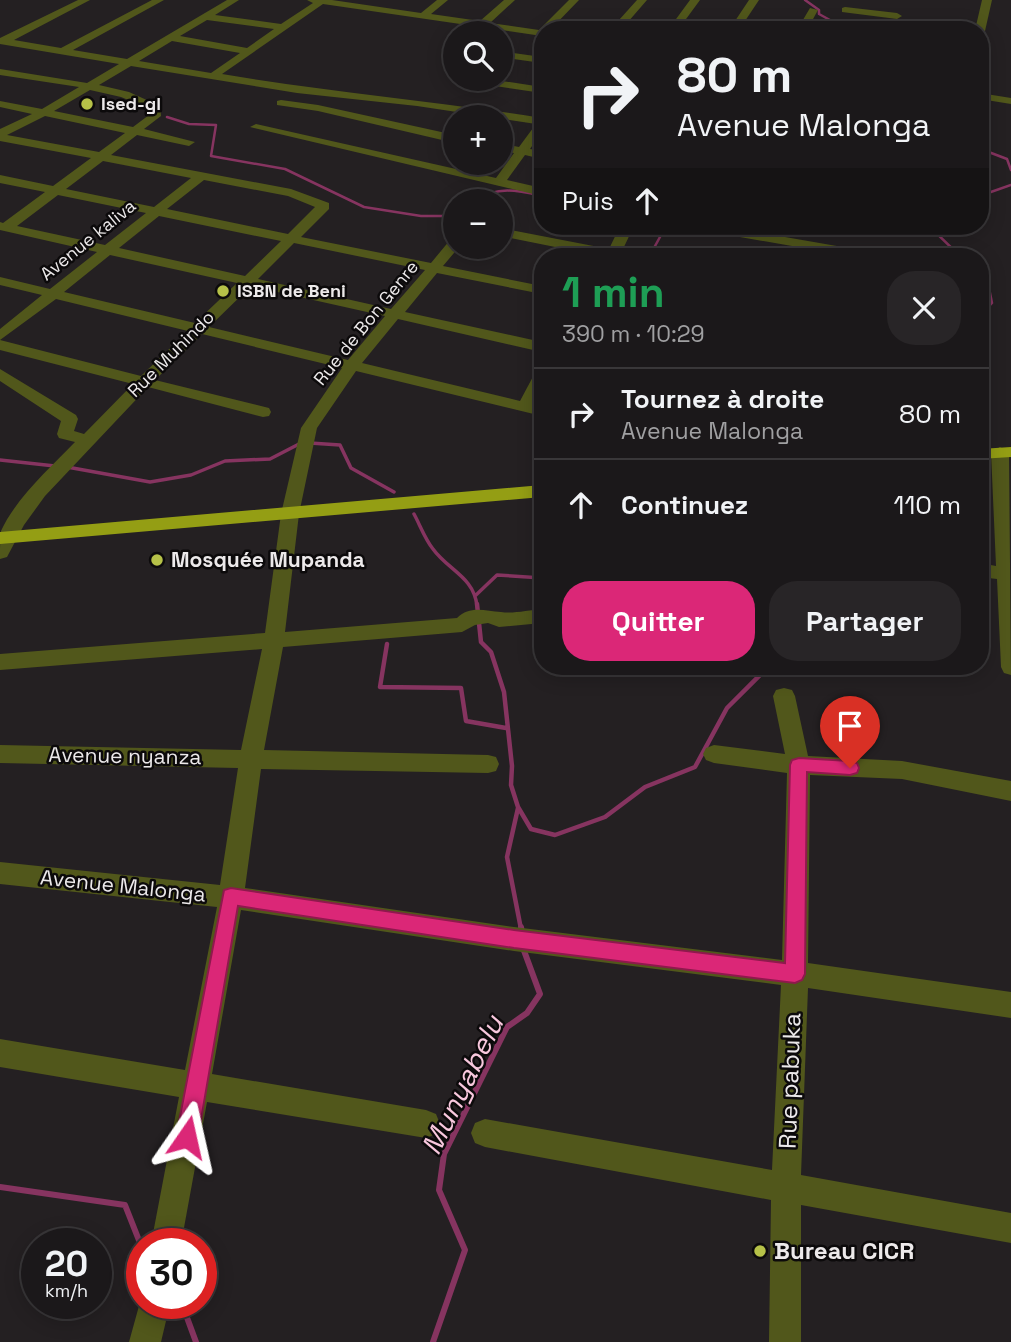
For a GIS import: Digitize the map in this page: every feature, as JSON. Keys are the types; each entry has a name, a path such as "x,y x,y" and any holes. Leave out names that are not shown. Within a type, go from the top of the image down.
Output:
{"highway":[{"path":"2,543 534,492"}],"street":[{"path":"2,41 85,0"},
{"path":"61,52 159,0"},
{"path":"0,136 234,0"},
{"path":"365,8 375,0"},
{"path":"423,16 443,0"},
{"path":"486,21 510,0"},
{"path":"553,21 574,0"},
{"path":"623,21 642,0"},
{"path":"680,21 695,0"},
{"path":"740,21 754,0"},
{"path":"982,21 987,0"},
{"path":"213,76 285,28 317,1 460,21"},
{"path":"845,9 899,12 895,21"},
{"path":"807,21 813,10"},
{"path":"205,17 285,28"},
{"path":"513,28 534,31"},
{"path":"172,38 249,51"},
{"path":"2,41 297,90 417,103 534,122"},
{"path":"513,56 534,59"},
{"path":"0,72 86,86 146,100 156,108 155,116 56,191 3,227"},
{"path":"513,86 534,89"},
{"path":"297,90 256,127 534,190"},
{"path":"989,97 1011,101"},
{"path":"387,124 417,103"},
{"path":"0,104 189,142"},
{"path":"273,111 318,108 443,136"},
{"path":"499,183 534,135"},
{"path":"0,136 201,175"},
{"path":"513,150 534,154"},
{"name":"Rue Muhindo","path":"2,543 60,467 141,382 324,206 291,193 201,175"},
{"name":"Avenue kaliva","path":"0,336 201,175"},
{"path":"0,179 534,288"},
{"path":"3,227 534,345"},
{"path":"513,235 575,248"},
{"path":"750,235 823,248"},
{"path":"797,248 803,235"},
{"name":"Rue de Bon Genre","path":"290,514 306,438 352,365 443,259"},
{"path":"0,281 534,409"},
{"path":"0,345 262,412"},
{"path":"17,349 0,373 70,419 65,433 86,440"},
{"path":"525,407 534,390"},
{"path":"1006,452 1000,489 1011,667"},
{"path":"169,1228 231,897 251,758 274,642 290,514"},
{"path":"989,571 1007,574"},
{"path":"0,662 461,625 479,617 499,620 534,616"},
{"name":"Rue pabuka","path":"784,696 799,765 795,974 786,1188 785,1342"},
{"name":"Avenue nyanza","path":"0,754 488,764"},
{"path":"714,754 799,765 902,771 1011,791"},
{"name":"Avenue Malonga","path":"0,873 231,897 525,940 1011,1005"},
{"path":"0,1053 426,1124"},
{"path":"485,1133 1011,1228"},
{"path":"145,1342 150,1319"}],"waterway":[{"path":"805,0 819,10 819,14 832,21"},
{"path":"167,117 189,124 216,125 211,156 285,169 364,207 421,216 443,216"},
{"path":"989,152 1007,159 1011,170"},
{"path":"989,193 1011,185"},
{"path":"513,191 534,194"},
{"path":"654,248 661,235"},
{"path":"938,235 952,248"},
{"path":"989,288 992,303 989,306"},
{"path":"67,467 150,482 191,475 225,461 270,459 301,443"},
{"path":"310,443 340,445 351,468 394,492"},
{"path":"0,460 55,466"},
{"path":"414,514 433,549 471,588 477,606"},
{"path":"476,595 497,575 534,577"},
{"path":"477,604 481,642 491,652 504,692 512,766 511,785 518,807 531,829 555,835 605,817 645,787 695,767 727,708 760,675"},
{"path":"387,644 380,687 461,688 466,721 506,728"},
{"name":"Munyabelu","path":"518,808 507,857 521,929"},
{"name":"Munyabelu","path":"521,927 522,933"},
{"name":"Munyabelu","path":"433,1342 465,1250 439,1190 444,1154 507,1027 527,1013 540,994 523,948"},
{"path":"0,1187 125,1205 134,1228"},
{"path":"188,1319 196,1342"}],"place":[{"name":"Ised-gl","path":"87,104"},
{"name":"ISBN de Beni","path":"223,291"},
{"name":"Mosquée Mupanda","path":"157,560"},
{"name":"Bureau CICR","path":"760,1251"}],"route":[{"path":"187,1137 231,897 514,939 795,974 799,765 850,768"}]}
